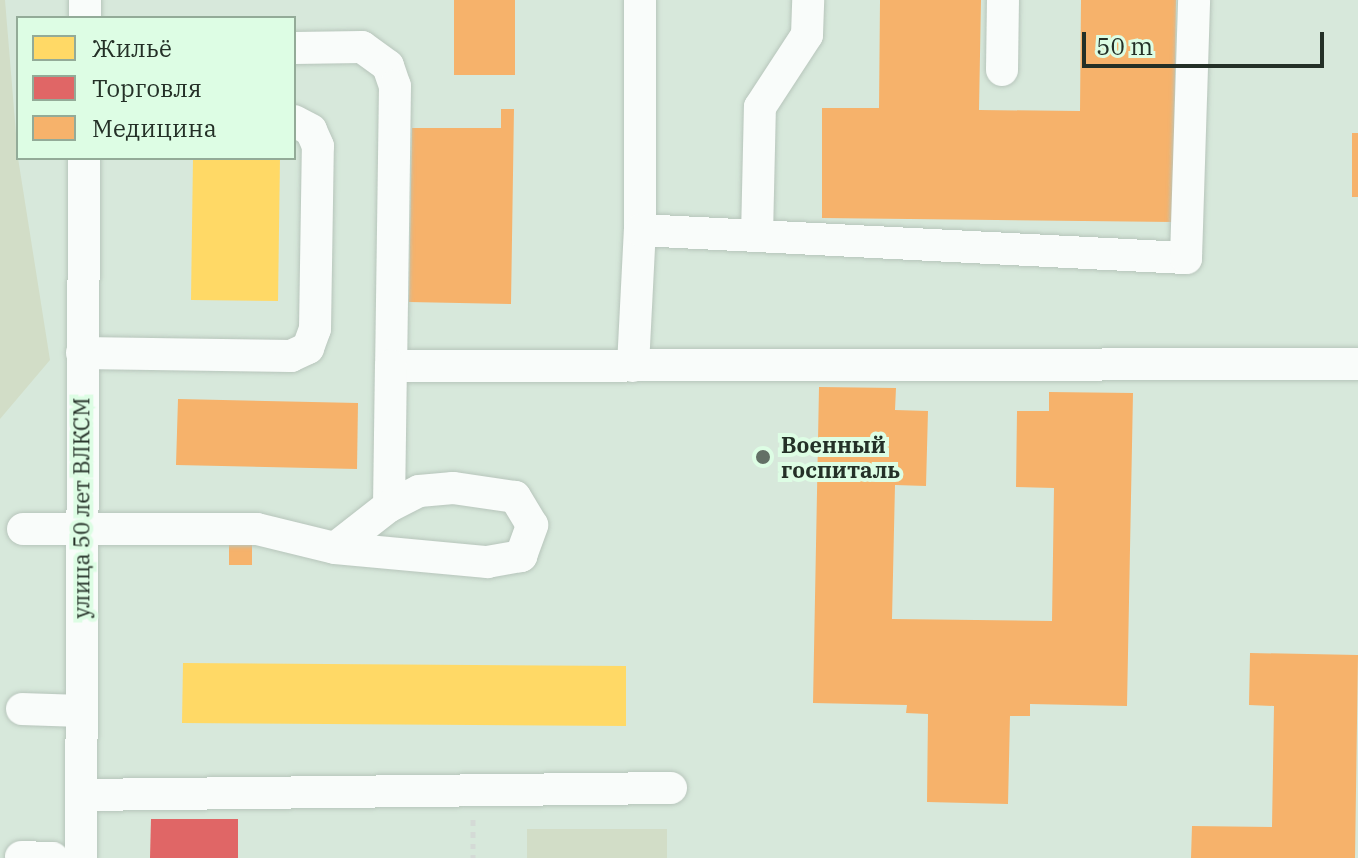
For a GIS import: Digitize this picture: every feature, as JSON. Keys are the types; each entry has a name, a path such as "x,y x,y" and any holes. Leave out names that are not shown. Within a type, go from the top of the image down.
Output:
{"street":[{"path":"633,366 640,230 640,0"},
{"path":"757,236 760,107 807,35 808,0"},
{"path":"1002,70 1003,0"},
{"path":"640,230 1186,258 1194,0"},
{"path":"296,48 362,47 388,66 395,86 389,506"},
{"path":"82,353 291,356 308,348 315,329 318,146 311,130 296,122"},
{"name":"улица 50 лет ВЛКСМ","path":"81,858 84,160"},
{"path":"391,366 1358,364"},
{"path":"23,529 257,529 335,548 487,562 521,556 532,525 529,512 515,497 486,492 419,491 389,506 335,548"},
{"path":"22,709 81,711"},
{"path":"81,795 671,788"},
{"path":"21,857 53,858"}],"green space":[{"path":"0,0 5,0 16,160 50,360 0,419"},
{"path":"527,829 667,829 667,858 527,858"}],"building: Жильё":[{"path":"193,160 280,160 278,301 191,300"},
{"path":"183,663 626,666 626,726 182,723"}],"building: Торговля":[{"path":"151,819 238,819 238,858 150,858"}],"building: Медицина":[{"path":"454,0 515,0 515,75 454,75"},
{"path":"880,0 981,0 979,110 1080,111 1081,0 1176,0 1173,222 822,218 822,108 879,108"},
{"path":"501,109 514,109 511,304 409,302 412,128 501,128"},
{"path":"1352,133 1358,133 1358,197 1352,197"},
{"path":"819,387 896,388 895,410 928,411 926,486 895,485 892,619 1052,621 1054,488 1016,487 1017,411 1049,411 1049,392 1133,393 1127,706 1030,704 1030,716 1010,716 1008,804 927,802 928,714 906,713 907,705 813,703"},
{"path":"178,399 358,403 357,469 176,465"},
{"path":"229,539 252,539 252,565 229,565"},
{"path":"1250,653 1358,655 1355,858 1191,858 1192,826 1272,827 1274,706 1249,705"}],"place":[{"name":"Военный госпиталь","path":"763,457"}]}
